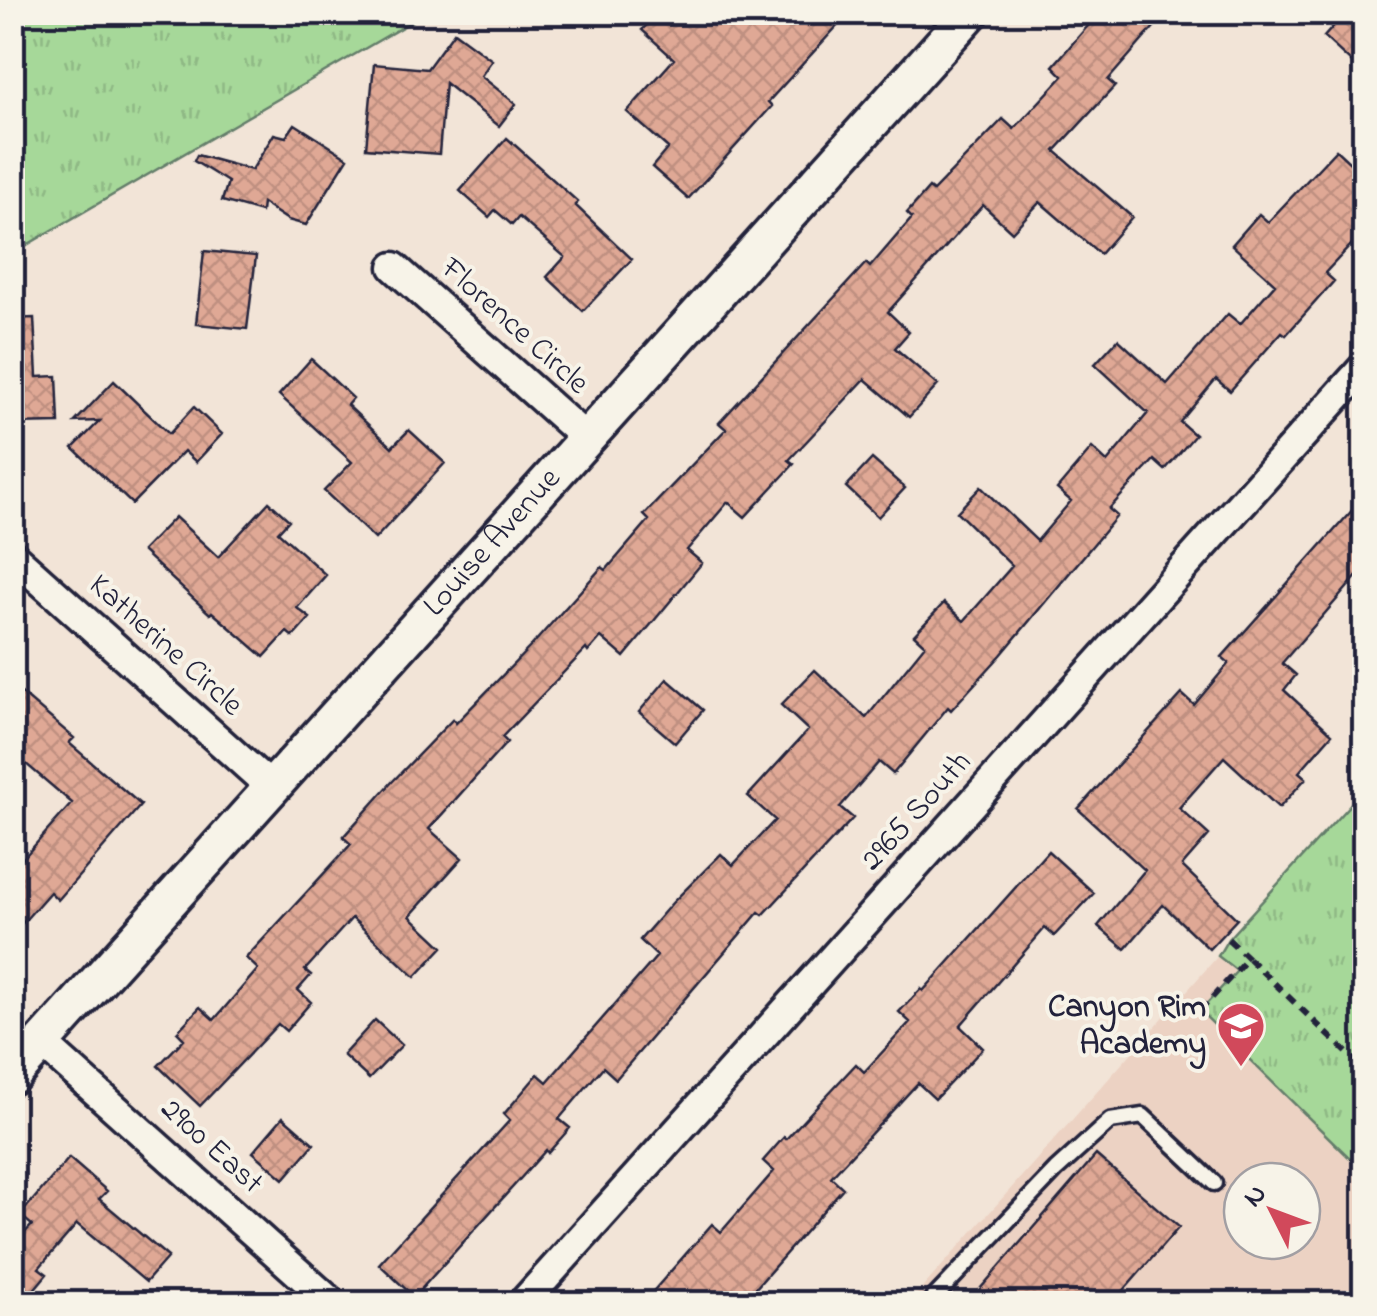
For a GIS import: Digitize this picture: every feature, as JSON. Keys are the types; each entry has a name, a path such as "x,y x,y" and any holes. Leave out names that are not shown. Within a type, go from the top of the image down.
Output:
{"street":[{"name":"Louise Avenue","path":"12,1076 971,12"},
{"name":"Florence Circle","path":"394,266 587,439"},
{"name":"2965 South","path":"522,1304 1364,367"},
{"name":"Katherine Circle","path":"12,555 272,788"},
{"name":"2900 East","path":"42,1043 333,1304"}],"lane":[{"path":"928,1304 1056,1170 1110,1121 1142,1116 1214,1182"}],"path":[{"path":"1228,939 1364,1069"},
{"path":"1200,1011 1248,958"}],"shaded area":[{"name":"Canyon Rim Academy","path":"1364,791 1364,1303 908,1304"}],"green space":[{"path":"13,12 426,12 426,13 13,253"},
{"path":"1364,789 1364,1172 1200,1011 1237,971 1218,956 1228,939"}],"building":[{"path":"659,12 850,12 768,102 772,106 688,199 652,167 668,148 627,112 674,59 642,30"},
{"path":"1100,12 1167,12 1108,80 1115,86 1055,151 1132,217 1100,254 1040,202 1012,232 983,205 888,312 909,332 895,348 938,385 909,417 865,379 789,460 794,464 745,517 728,502 687,550 702,563 624,657 601,637 588,652 586,649 502,737 507,742 429,829 462,858 410,916 443,947 415,977 352,918 305,970 311,975 298,990 311,1002 286,1031 278,1024 200,1106 158,1066 184,1039 177,1032 200,1007 214,1020 258,969 246,958 351,844 343,837 453,719 456,723 533,644 602,567 606,570 649,520 644,515 726,429 719,423 866,263 870,267 912,218 907,213 929,188 933,191 1003,119 1014,129 1063,76 1053,66"},
{"path":"1346,12 1356,12 1364,20 1364,74 1324,37"},
{"path":"454,32 492,60 481,76 516,104 499,126 445,83 439,154 366,148 374,64 427,69"},
{"path":"295,124 348,158 306,225 288,220 262,203 261,212 222,201 228,182 194,161 197,155 252,170 274,134 286,137"},
{"path":"507,138 578,202 575,205 632,259 583,311 547,277 565,257 519,217 512,225 495,210 489,217 460,191"},
{"path":"1336,150 1364,176 1364,231 1325,273 1334,281 1230,391 1216,379 1180,422 1195,435 1165,470 1154,460 1109,509 1117,516 1001,655 951,710 948,707 893,774 879,762 840,807 853,818 763,915 759,912 616,1079 603,1067 559,1119 570,1128 414,1297 379,1264 510,1120 504,1114 538,1074 547,1082 657,956 640,940 673,902 721,854 733,865 775,820 748,796 808,730 781,705 815,670 866,718 925,645 914,635 944,603 964,621 1012,566 957,512 981,487 1037,541 1071,501 1057,489 1092,448 1107,462 1148,413 1095,364 1118,339 1167,384 1228,314 1240,324 1275,284 1232,245 1259,214 1268,222"},
{"path":"204,251 256,256 247,329 196,324"},
{"path":"34,318 37,377 57,376 59,423 12,424 12,319"},
{"path":"311,359 353,398 347,405 392,447 409,430 445,463 375,539 324,491 352,462 279,395"},
{"path":"114,381 169,434 194,407 222,434 196,462 184,451 132,504 73,448 100,421 75,422"},
{"path":"872,459 905,488 878,517 846,487"},
{"path":"1364,497 1364,568 1282,663 1296,675 1284,690 1332,734 1299,772 1306,778 1279,808 1224,757 1179,808 1209,835 1182,866 1237,919 1209,949 1163,905 1125,949 1098,926 1145,870 1078,809 1182,694 1194,705 1229,663 1222,657"},
{"path":"269,502 289,520 278,532 326,575 297,608 310,618 293,637 287,632 264,657 142,551 175,517 218,557"},
{"path":"667,679 703,710 675,743 639,712"},
{"path":"12,685 74,738 69,743 141,805 58,900 50,892 12,935 12,871 72,803 12,752"},
{"path":"1048,851 1094,893 1054,936 1045,928 960,1026 983,1048 935,1099 918,1083 831,1177 843,1188 742,1304 642,1304 712,1224 721,1232 774,1171 763,1161 784,1137 856,1064 864,1072 910,1022 899,1012 923,991"},
{"path":"375,1020 402,1045 369,1079 343,1055"},
{"path":"283,1117 314,1144 284,1179 253,1152"},
{"name":"Canyon Rim Academy","path":"1096,1155 1179,1227 1112,1304 967,1304"},
{"path":"69,1158 107,1191 99,1199 168,1257 146,1282 77,1224 39,1268 47,1274 22,1304 12,1304 12,1246 32,1225 20,1215"}],"place":[{"name":"Canyon Rim Academy","path":"1241,1068"}]}
